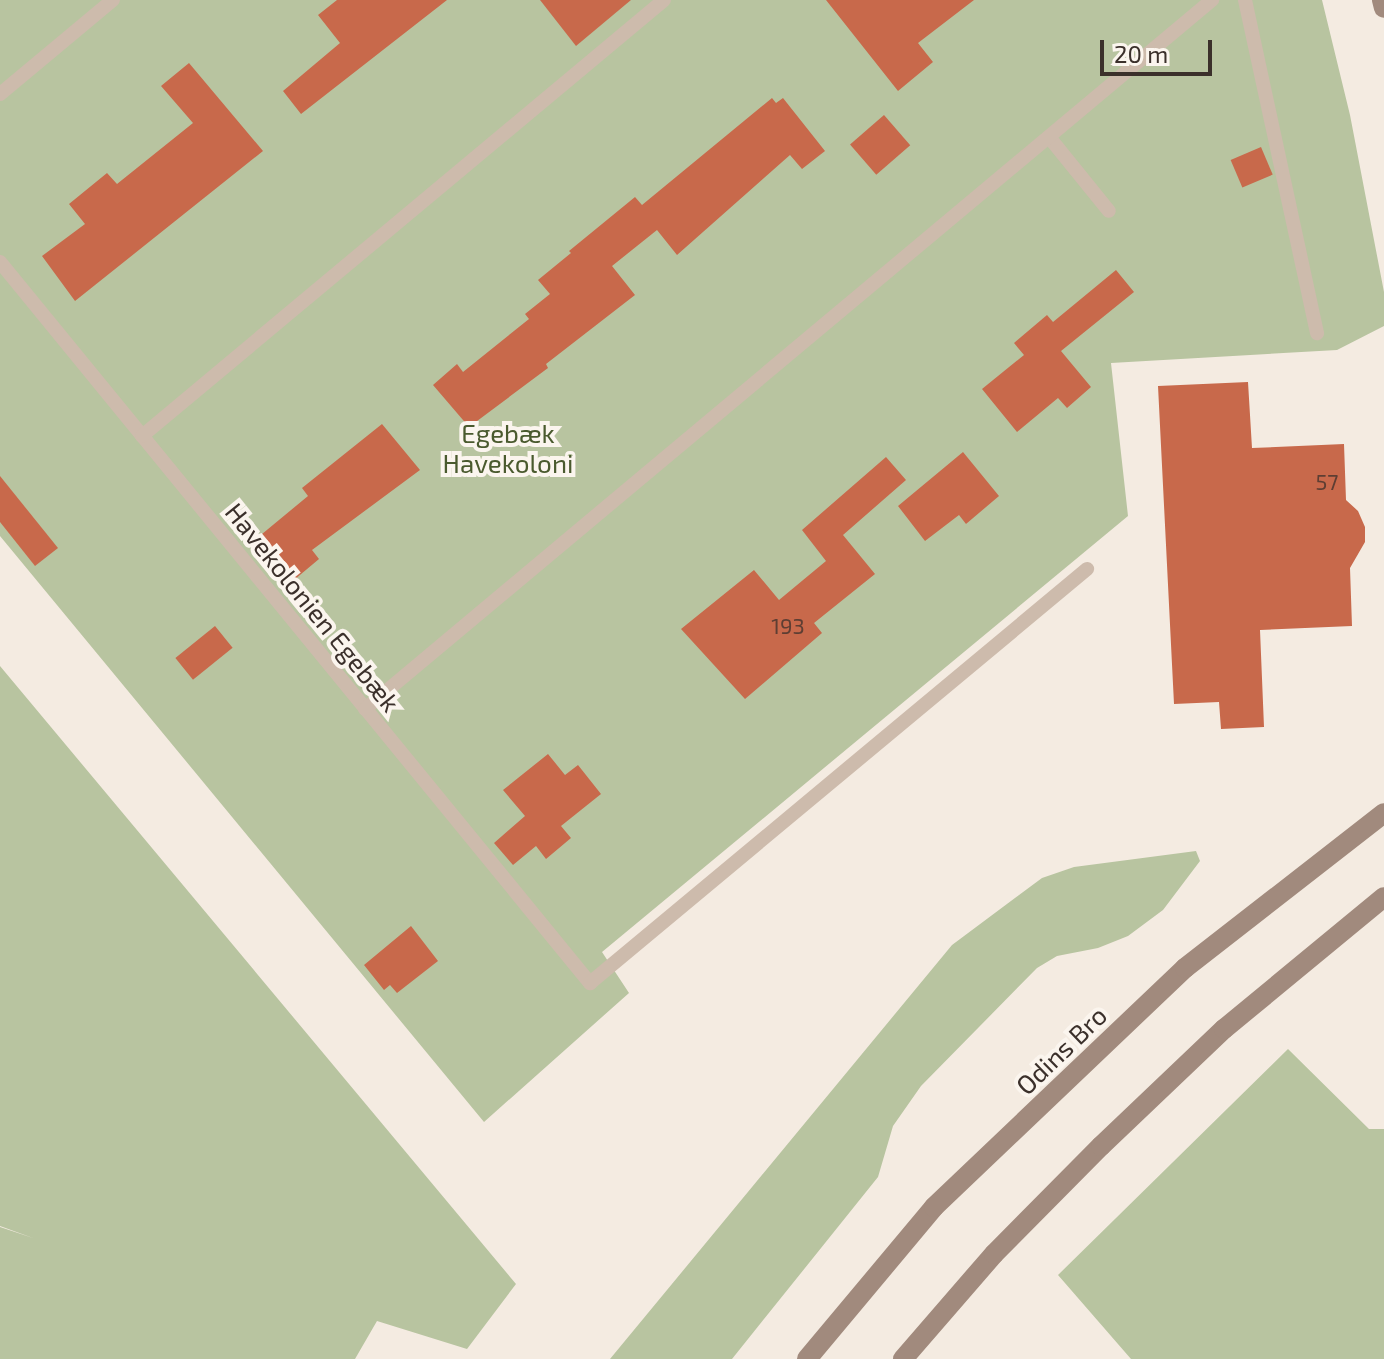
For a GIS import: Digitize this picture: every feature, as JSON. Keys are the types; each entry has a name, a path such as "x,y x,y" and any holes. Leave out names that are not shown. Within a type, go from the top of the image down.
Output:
{"main road":[{"path":"1382,0 1384,8"},
{"name":"Odins Bro","path":"807,1359 934,1207 1185,968 1384,813"},
{"path":"903,1359 994,1254 1101,1146 1224,1029 1384,897"}],"lane":[{"path":"0,94 113,0"},
{"path":"142,436 664,0"},
{"path":"365,709 1212,0"},
{"path":"1245,0 1317,333"},
{"path":"1049,137 1109,211"},
{"name":"Havekolonien Egebæk","path":"0,262 590,983 1087,569"}],"green space":[{"name":"Egebæk Havekoloni","path":"0,0 1322,0 1350,115 1384,292 1384,326 1337,350 1111,363 1128,516 602,952 629,993 484,1122 0,536"},
{"path":"0,666 516,1284 467,1349 377,1321 355,1359 0,1359 0,1227 33,1238 0,1226"},
{"path":"1196,851 1200,861 1163,910 1128,936 1098,948 1057,956 1037,968 921,1086 893,1126 878,1177 732,1359 610,1359 952,945 1042,878 1074,867"},
{"path":"1288,1049 1369,1129 1384,1129 1384,1359 1131,1359 1058,1275"}],"building":[{"path":"337,0 447,0 301,114 283,91 340,43 318,15"},
{"path":"540,0 631,0 576,46"},
{"path":"826,0 974,0 918,43 933,62 898,91"},
{"path":"189,63 263,151 75,301 42,256 85,224 69,204 107,173 117,184 193,123 161,86"},
{"path":"772,98 776,103 783,98 825,151 802,169 790,155 677,255 657,230 612,266 635,295 546,364 548,368 469,427 433,385 457,364 463,372 529,319 525,314 550,294 538,280 571,253 569,251 635,197 642,205"},
{"path":"884,115 910,145 876,175 850,145"},
{"path":"1261,147 1273,175 1242,188 1231,160"},
{"path":"1116,270 1134,292 1061,351 1091,387 1067,408 1058,398 1017,432 982,389 1024,355 1014,343 1047,315 1053,322"},
{"path":"1248,382 1252,448 1344,444 1346,500 1358,511 1365,527 1365,542 1350,568 1352,626 1260,630 1264,727 1221,729 1219,702 1174,704 1158,386"},
{"path":"382,424 420,470 312,550 319,559 288,585 256,539 308,496 302,488"},
{"path":"963,452 999,496 966,524 959,515 925,541 898,506"},
{"path":"886,457 906,480 843,535 875,574 814,623 822,633 745,699 681,629 754,570 779,600 826,561 802,530"},
{"path":"0,476 58,548 35,566 0,522"},
{"path":"215,626 233,648 193,680 175,658"},
{"path":"548,754 565,775 578,765 601,794 561,826 571,838 546,859 536,846 513,865 494,843 525,816 503,790"},
{"path":"411,926 438,961 397,993 390,985 384,990 364,965"}]}
